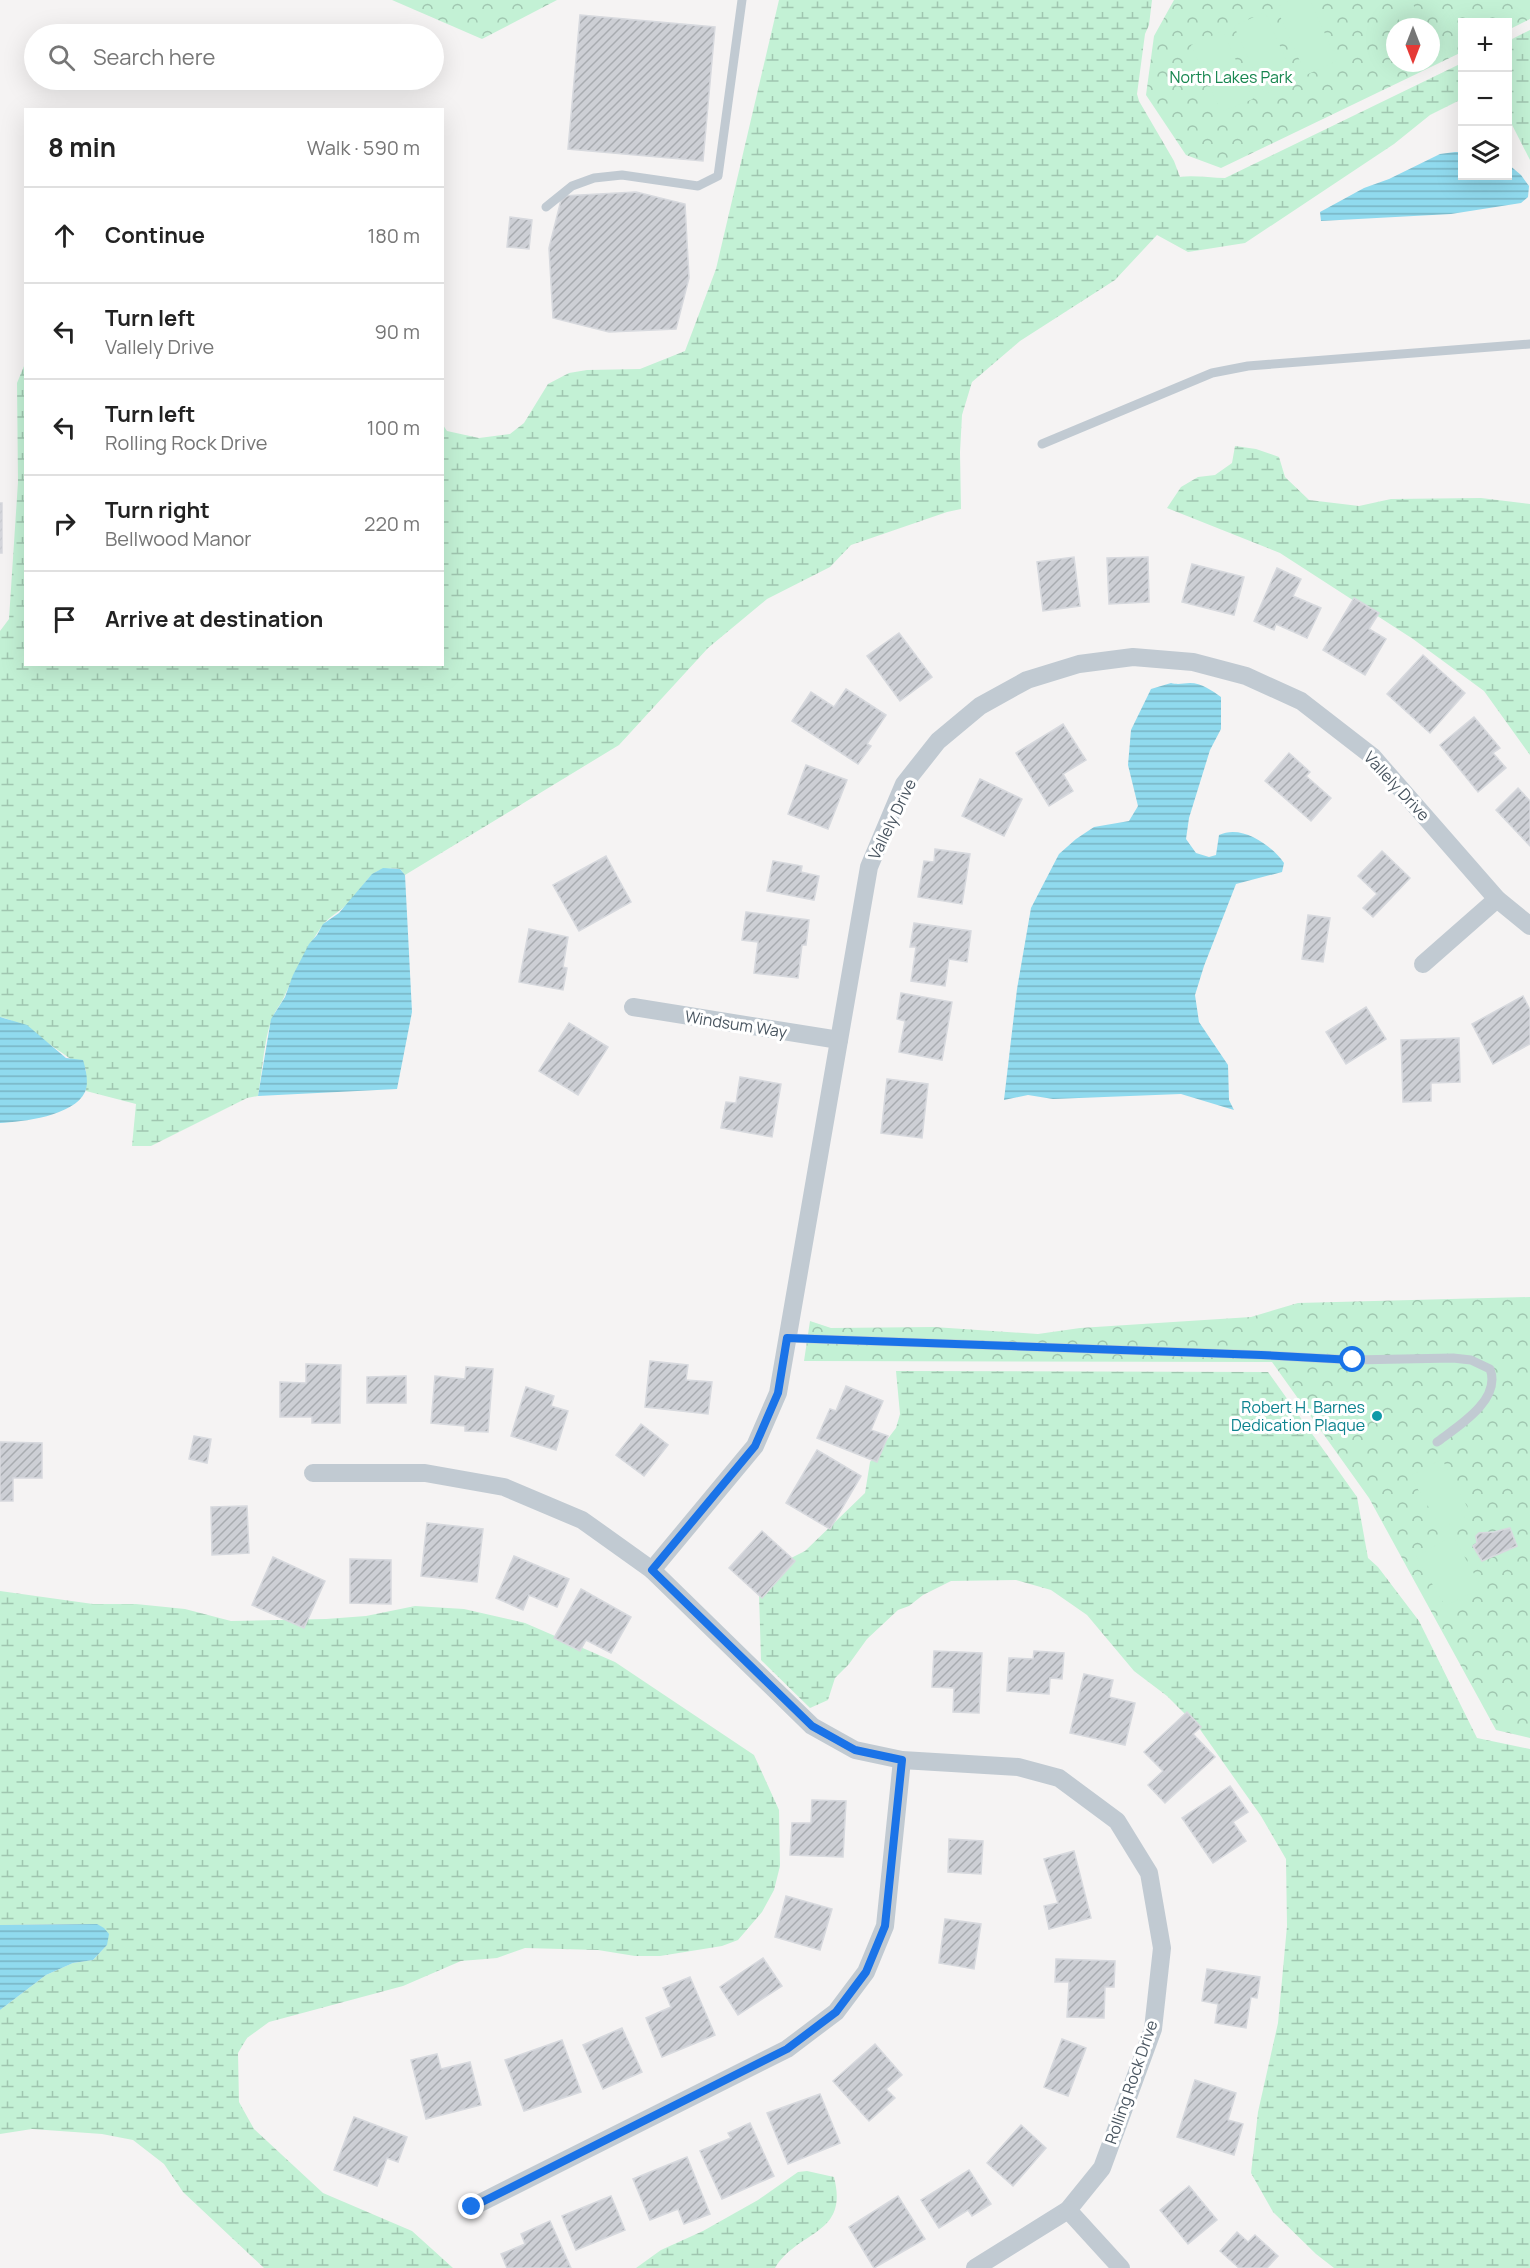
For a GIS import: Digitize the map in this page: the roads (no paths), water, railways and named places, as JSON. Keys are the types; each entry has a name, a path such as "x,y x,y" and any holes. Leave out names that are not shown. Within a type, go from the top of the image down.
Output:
{"street":[{"name":"Vallely Drive","path":"652,1570 755,1446 778,1393 868,867 904,784 938,741 980,706 1027,680 1079,663 1133,657 1193,662 1246,676 1301,701 1372,756 1497,899 1530,926"},
{"path":"1424,964 1497,899"},
{"name":"Windsum Way","path":"633,1007 839,1040"},
{"name":"Rolling Rock Drive","path":"313,1473 425,1473 504,1487 582,1520 652,1570 812,1726 855,1750 902,1760 1018,1767 1059,1778 1117,1821 1149,1873 1162,1948 1154,2029 1102,2168 1068,2210 975,2268"},
{"path":"472,2207 787,2049 836,2012 866,1972 885,1926 902,1760"},
{"path":"1068,2210 1121,2268"}],"lane":[{"path":"546,207 572,186 594,178 622,175 698,186 718,176 742,0"},
{"path":"1042,444 1212,373 1248,366 1530,344"},
{"path":"787,1338 1353,1360 1453,1358 1471,1360 1490,1369 1492,1375 1490,1389 1477,1412 1437,1442"}],"water":[{"path":"1458,152 1458,180 1512,180 1512,167 1529,186 1528,197 1521,203 1451,214 1321,221 1320,212 1364,188 1389,179 1440,154"},
{"path":"1171,683 1198,684 1221,697 1221,729 1210,750 1189,818 1186,839 1196,853 1209,857 1216,855 1219,835 1228,832 1246,834 1272,849 1284,863 1282,872 1236,884 1195,995 1199,1022 1228,1065 1229,1100 1234,1110 1181,1094 1053,1099 1028,1095 1004,1100 1017,989 1031,908 1059,854 1094,827 1129,821 1138,806 1128,765 1131,730 1151,689"},
{"path":"383,868 400,869 405,875 412,1012 397,1089 258,1096 271,1019 285,997 309,944 323,924 339,913 372,874"},
{"path":"0,1017 27,1025 66,1058 83,1060 87,1085 79,1100 70,1107 47,1116 0,1123"},
{"path":"97,1924 109,1934 107,1945 93,1960 73,1963 46,1975 0,2010 0,1925"}],"place":[{"name":"Robert H. Barnes Dedication Plaque","path":"1377,1416"}],"park label":[{"name":"North Lakes Park","path":"1231,77"}]}
